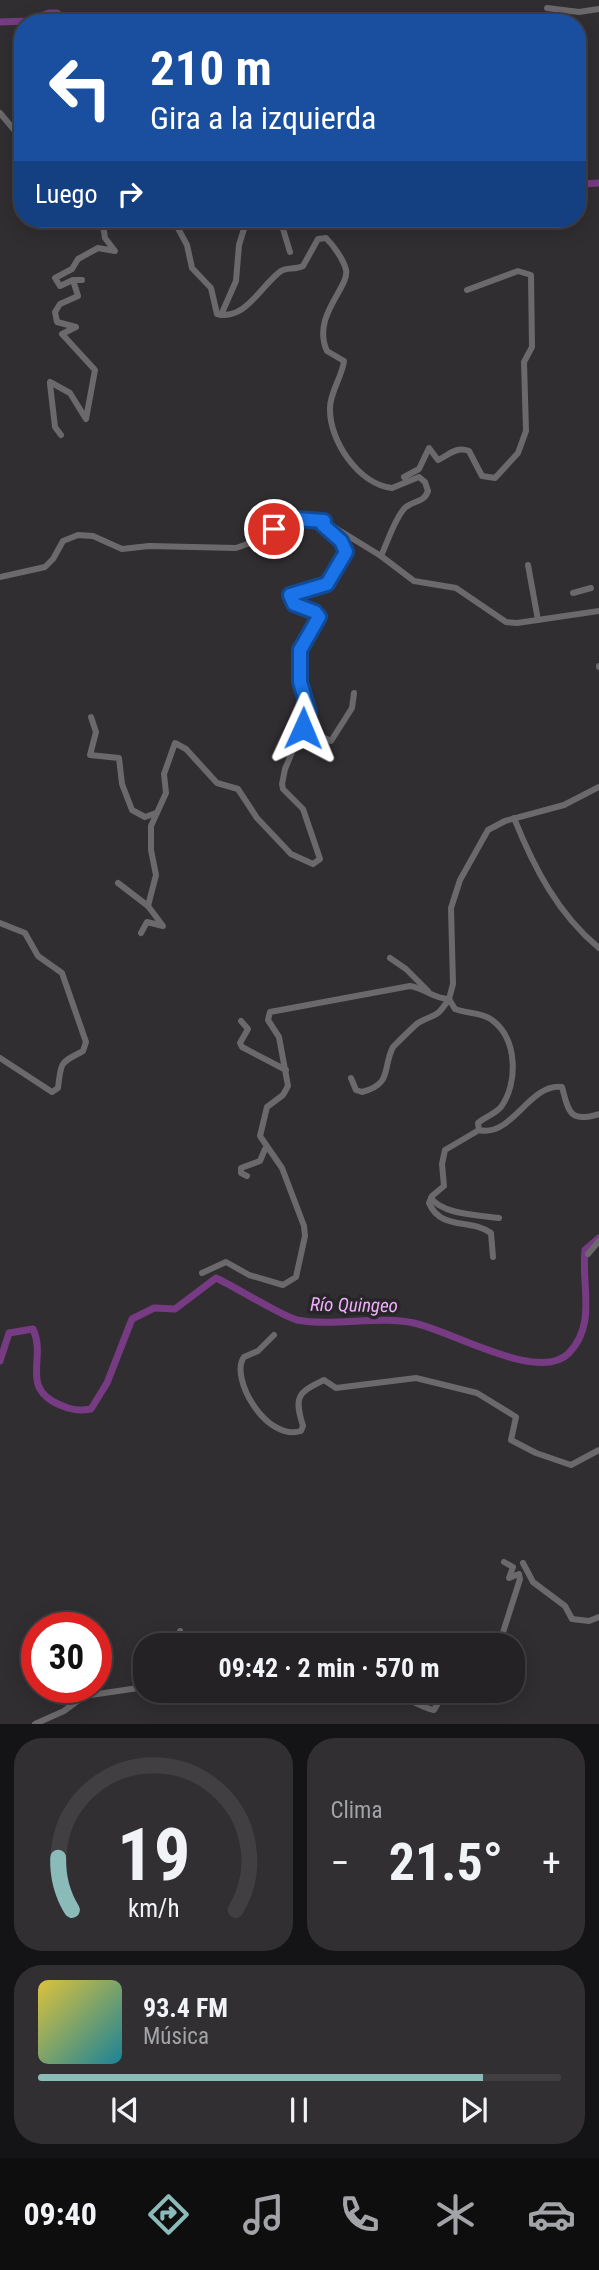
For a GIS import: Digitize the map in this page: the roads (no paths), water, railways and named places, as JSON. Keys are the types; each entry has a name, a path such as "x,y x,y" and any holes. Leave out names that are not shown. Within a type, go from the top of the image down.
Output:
{"street":[{"path":"547,8 579,12 599,9"},
{"path":"0,113 14,130"},
{"path":"82,280 73,280 60,286 55,278 72,269 78,259 98,248 115,251 105,238 103,228"},
{"path":"178,228 187,245 192,268 211,288 217,314 222,315 248,306 282,270 303,266 318,239 326,237 346,270 346,279 334,295 322,337 327,351 344,361 343,376 330,408 338,438 356,470 366,478 391,488 414,476 422,478 427,487 426,496 409,503 402,510 381,556"},
{"path":"222,315 236,281 239,245 244,228"},
{"path":"283,228 290,252"},
{"path":"407,481 404,477 419,469 429,448 438,460 450,451 463,448 469,451 482,476 495,478 518,453 526,431 524,362 532,347 531,275 518,271 467,290"},
{"path":"61,435 55,427 50,382 70,393 84,410 86,419 96,376 90,362 62,334 76,327 57,322 55,312 60,304 78,296 73,280"},
{"path":"0,577 45,567 64,541 78,535 93,536 122,549 149,546 236,548 264,538 296,519 324,521 420,584 446,586 464,591 506,622 599,611"},
{"path":"148,906 156,875 151,850 151,826 166,793 164,774 174,744 178,743 217,783 238,789 257,818 291,854 313,864 317,863 321,855 303,809 282,784 285,769 309,712 300,682 300,650 319,617 315,612 294,604 290,595 327,584 346,556 341,541 325,527 324,521"},
{"path":"528,565 538,620"},
{"path":"573,593 591,588"},
{"path":"303,728 331,741 352,708 354,693"},
{"path":"91,717 96,732 90,755 119,758 125,797 132,810 145,817 158,812"},
{"path":"351,1078 356,1090 362,1092 381,1082 387,1076 393,1047 410,1034 416,1024 438,1016 449,999 453,984 450,927 454,895 488,830 514,818 564,805 599,787"},
{"path":"514,818 528,852 572,926 599,948"},
{"path":"118,883 148,906 163,926 147,922 141,933"},
{"path":"0,923 24,933 38,956 62,973 86,1042 83,1051 68,1057 62,1063 58,1088 52,1092 0,1059"},
{"path":"390,958 406,968 433,998"},
{"path":"202,1273 226,1262 249,1275 283,1285 296,1277 305,1236 304,1226 282,1168 265,1147 260,1136 264,1112 286,1090 286,1070 279,1037 268,1020 273,1010 410,986 418,987 433,998 449,999"},
{"path":"449,999 455,1009 495,1022 510,1050 512,1085 500,1108 478,1123 479,1130"},
{"path":"241,1021 248,1029 240,1043 245,1050 286,1070"},
{"path":"493,1257 491,1233 486,1229 456,1225 436,1215 429,1203 444,1186 442,1164 445,1150 479,1130 501,1126 531,1099 556,1086 562,1087 567,1105 575,1117 580,1119 599,1114"},
{"path":"247,1176 241,1173 241,1168 260,1161 266,1153 265,1147"},
{"path":"431,1198 434,1203 458,1211 499,1218"},
{"path":"587,1254 599,1241"},
{"path":"274,1335 258,1351 244,1357 241,1369 258,1416 285,1433 301,1431 303,1426 297,1410 298,1401 303,1392 324,1380 336,1388 390,1384 410,1378 477,1392 507,1409 516,1417 511,1440 556,1461 571,1465 599,1450"},
{"path":"503,1633 520,1579 519,1574 509,1578 513,1567 504,1562"},
{"path":"523,1563 533,1582 565,1606 572,1619 589,1621 599,1617"},
{"path":"35,1724 64,1711 84,1696 133,1690"},
{"path":"416,1703 434,1710 438,1703"}],"waterway":[{"path":"46,14 58,14"},
{"path":"0,22 14,22"},
{"path":"586,184 599,183"},
{"name":"Río Quingeo","path":"0,1361 9,1333 33,1329 40,1390 64,1407 75,1410 91,1409 107,1383 132,1319 154,1308 175,1309 216,1278 297,1320 386,1320 414,1323 516,1359 555,1361 569,1353 583,1330 586,1304 585,1250 599,1238"}]}
